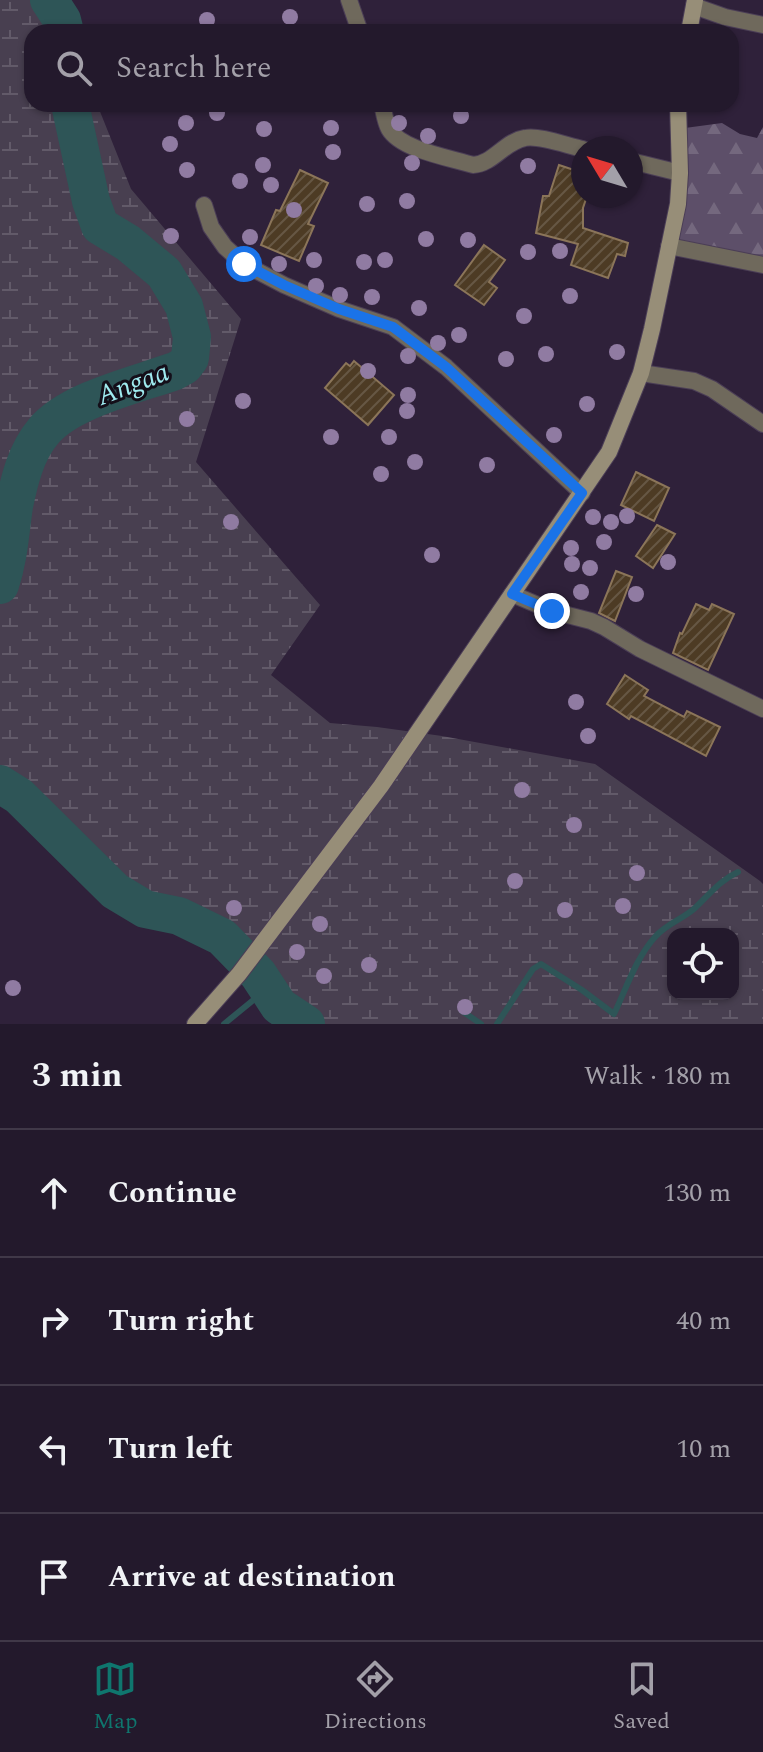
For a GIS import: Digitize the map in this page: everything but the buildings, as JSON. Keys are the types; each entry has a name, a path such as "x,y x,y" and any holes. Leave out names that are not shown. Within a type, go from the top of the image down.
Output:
{"street":[{"path":"349,0 357,24"},
{"path":"690,24 694,3 725,17 763,25"},
{"path":"384,112 389,129 397,139 409,146 473,165 481,164 525,138 571,146"},
{"path":"195,1024 239,974 381,786 609,452 641,373 678,204 678,112"},
{"path":"643,164 680,173"},
{"path":"204,205 211,227 225,247 244,264 339,309 393,327 446,367 582,493"},
{"path":"669,246 763,265"},
{"path":"641,373 694,381 712,389 763,424"},
{"path":"512,594 552,611 591,621 640,649 763,709"}],"green space":[{"path":"0,0 55,0 65,24 24,24 24,112 100,112 131,189 241,319 196,462 320,605 271,675 330,723 442,736 595,764 760,881 763,884 763,1024 306,1024 279,1006 258,974 222,937 179,916 145,909 116,891 19,796 0,784"},
{"path":"722,123 740,134 757,138 763,127 763,262 673,251 685,128"}],"waterway":[{"name":"Angaa","path":"49,0 63,24"},
{"name":"Angaa","path":"0,585 21,477 32,448 43,432 86,402 175,371 190,358 192,337 184,306 164,273 128,243 100,226 91,201 72,112"},
{"name":"Angaa","path":"0,784 19,796 115,891 145,909 179,916 222,937 258,974 279,1006 306,1024"},
{"path":"497,1024 533,969 541,964 614,1014 648,945 720,883 738,872"},
{"path":"224,1024 267,989"},
{"path":"462,1011 481,1024"}],"route":[{"path":"244,264 339,309 393,327 446,367 582,493 512,594 552,611"}]}
